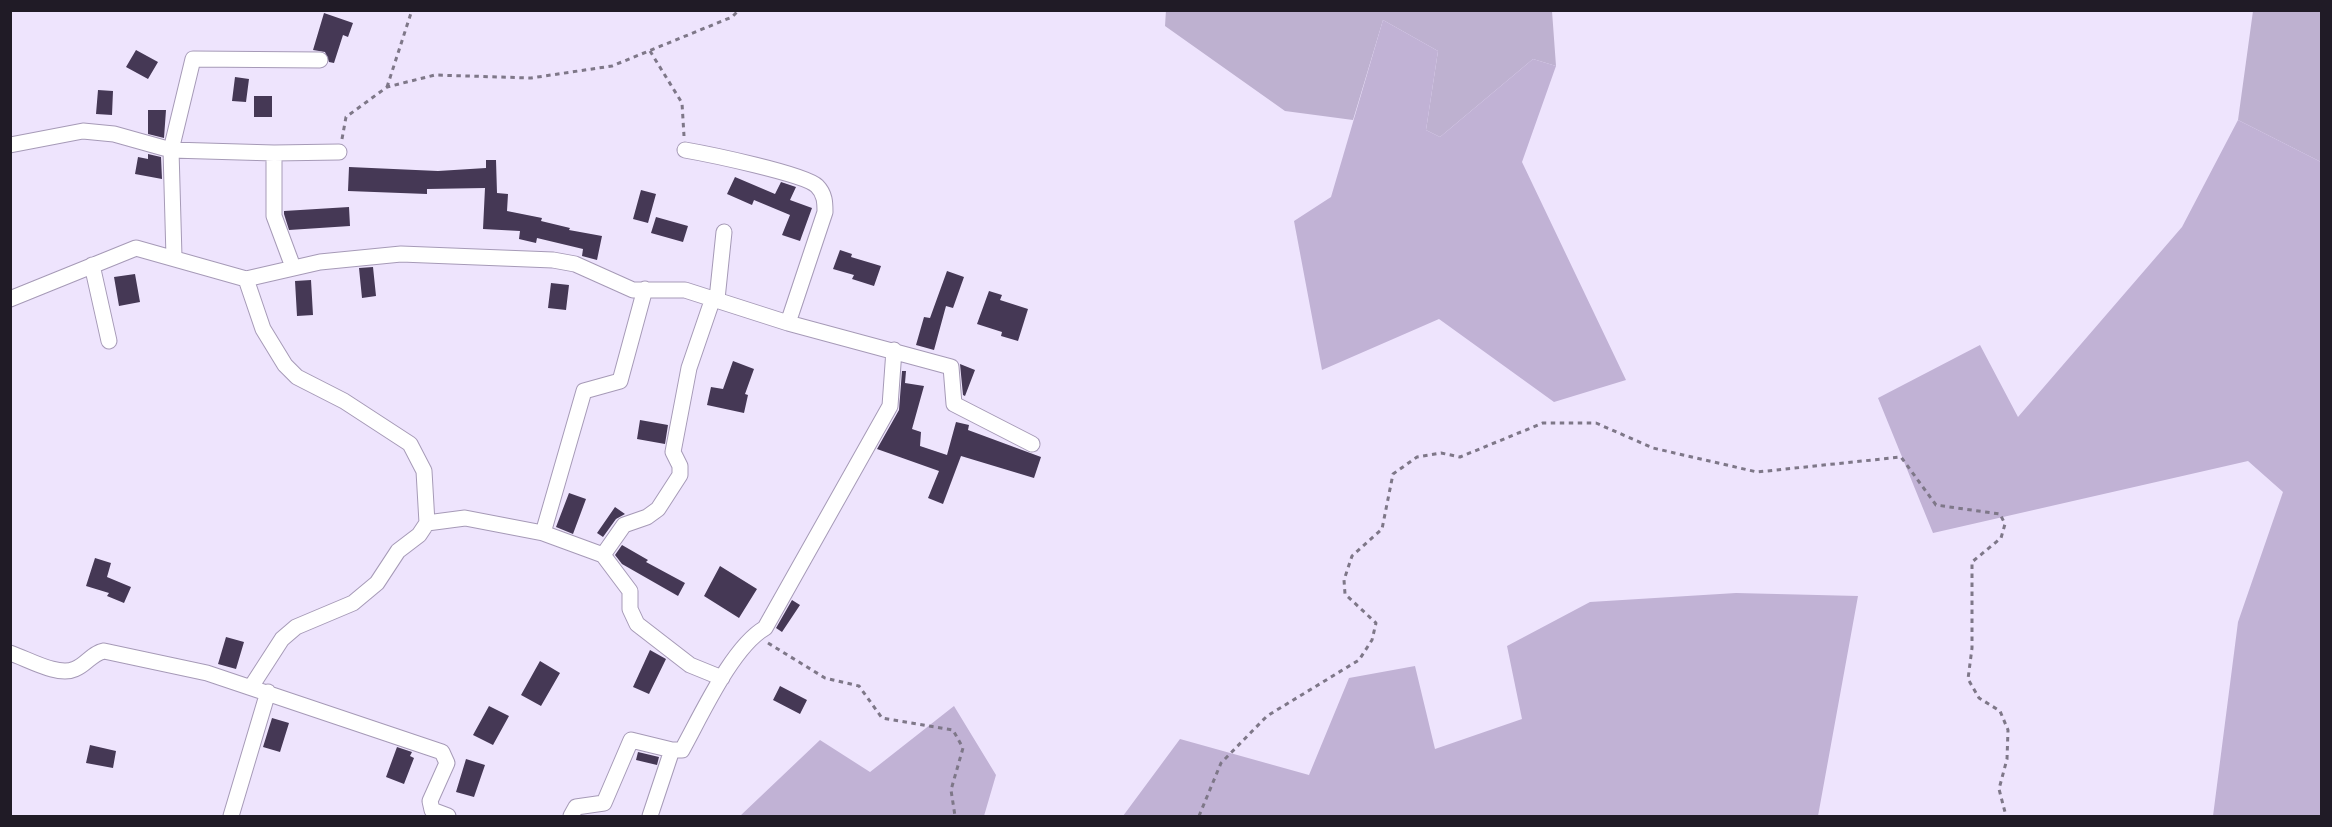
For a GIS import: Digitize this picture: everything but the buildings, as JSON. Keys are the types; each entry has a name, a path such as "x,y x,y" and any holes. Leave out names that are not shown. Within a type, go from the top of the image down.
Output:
{"street":[{"path":"174,257 171,150 193,59 320,60"},
{"path":"10,145 83,131 114,134 171,150 339,152"},
{"path":"686,150 748,163 816,184 824,196 825,212 788,323"},
{"path":"274,153 274,216 293,267"},
{"path":"603,555 624,525 647,517 658,509 680,475 680,466 673,452 689,368 715,299 724,232"},
{"path":"10,299 136,248 246,279 293,267 366,256 401,254 523,257 575,264 633,290 676,288 788,323 951,367 954,404 1032,444"},
{"path":"92,264 109,341"},
{"path":"246,279 263,329 285,365 297,377 344,401 410,444 424,471 427,523 419,535 398,551 377,583 352,603 296,627 282,639 251,687"},
{"path":"543,533 584,391 620,381 645,289"},
{"path":"571,816 576,807 603,803 631,740 672,750 682,750 722,678 754,634 765,628 890,406 894,350"},
{"path":"427,523 465,518 543,533 603,555 630,591 630,609 637,624 690,665 722,678"},
{"path":"10,653 65,672 77,669 97,652 104,651 207,673 442,752 447,763 426,813 448,816"},
{"path":"231,816 268,692"},
{"path":"650,816 672,750"}],"path":[{"path":"387,87 412,10"},
{"path":"339,152 346,117 387,87 435,75 531,78 612,66 732,17 739,10"},
{"path":"650,51 682,103 686,150"},
{"path":"1199,816 1221,763 1267,716 1359,660 1372,640 1376,623 1345,594 1344,580 1352,556 1382,529 1393,474 1417,457 1441,453 1460,457 1543,423 1596,423 1653,448 1757,472 1901,457 1936,505 2000,514 2005,524 2001,538 1972,562 1972,648 1968,679 1979,698 2000,711 2008,730 2007,759 1999,789 2006,816"},
{"path":"754,634 825,678 859,686 882,718 953,730 963,748 951,790 955,816"}],"shaded area":[{"path":"1166,10 1552,11 1556,66 1533,59 1440,137 1426,130 1438,51 1383,20 1353,120 1285,111 1165,26"},
{"path":"2253,11 2321,11 2321,162 2238,120"},
{"path":"1383,20 1438,51 1426,130 1440,137 1533,59 1556,66 1522,162 1626,380 1554,402 1439,319 1322,370 1294,221 1331,197"},
{"path":"2238,120 2321,162 2321,816 2213,816 2238,622 2283,492 2248,461 1933,533 1878,398 1980,345 2018,417 2182,227"},
{"path":"1736,593 1858,596 1818,816 1123,816 1180,739 1309,775 1349,678 1415,666 1435,749 1522,719 1507,646 1590,602"},
{"path":"954,706 996,775 984,816 740,816 820,740 870,772"}]}
